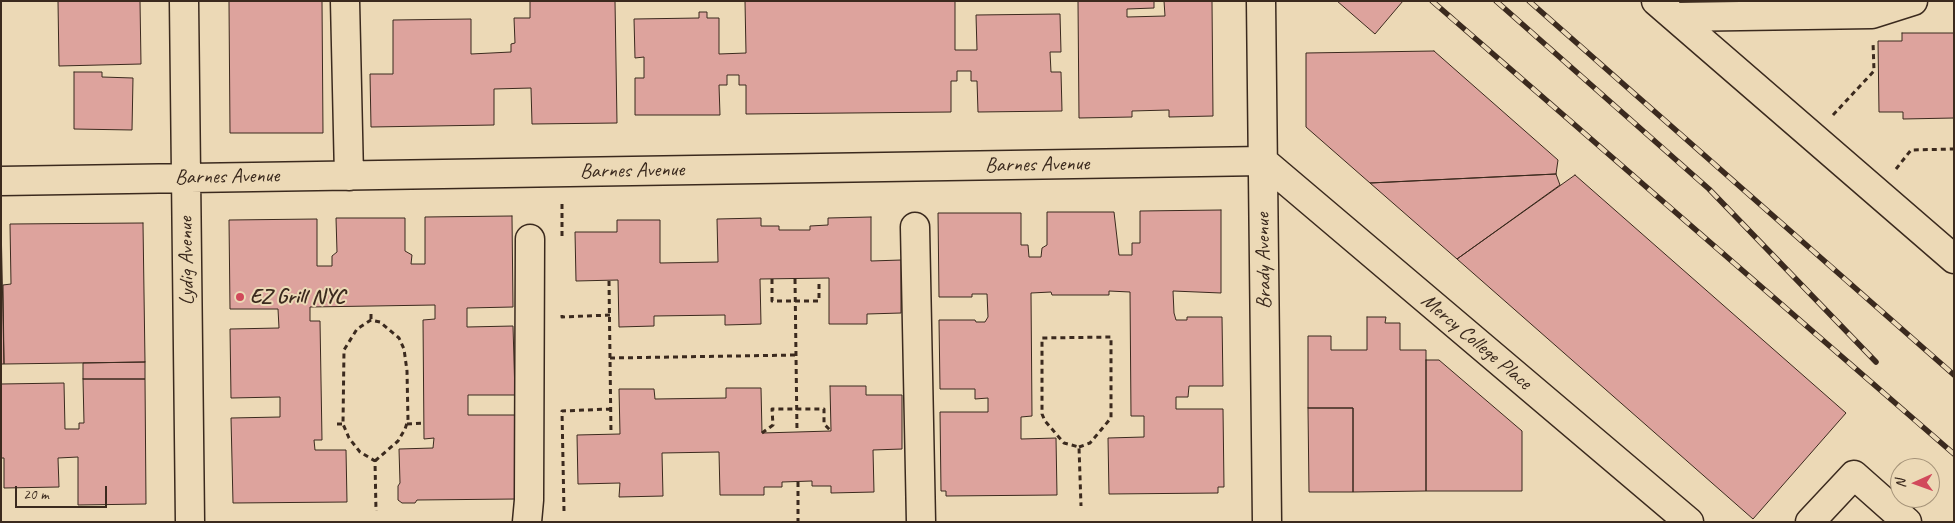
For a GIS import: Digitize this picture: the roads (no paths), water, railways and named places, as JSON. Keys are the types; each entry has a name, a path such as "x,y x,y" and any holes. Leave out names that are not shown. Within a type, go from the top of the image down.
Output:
{"street":[{"name":"Lydig Avenue","path":"184,1 190,522"},
{"path":"345,1 349,176"},
{"name":"Brady Avenue","path":"1261,1 1266,522"},
{"path":"1666,9 1872,14 1913,1"},
{"path":"1666,9 1954,259"},
{"name":"Barnes Avenue","path":"1,181 1263,161"},
{"name":"Mercy College Place","path":"1263,161 1689,522"},
{"path":"915,227 921,522"},
{"path":"527,522 529,500 530,240"},
{"path":"1810,522 1854,474 1907,522"}],"railway":[{"path":"1432,1 1954,454"},
{"path":"1496,1 1709,189 1876,362"},
{"path":"1529,1 1954,375"}],"place":[{"name":"EZ Grill NYC","path":"240,297"}]}
